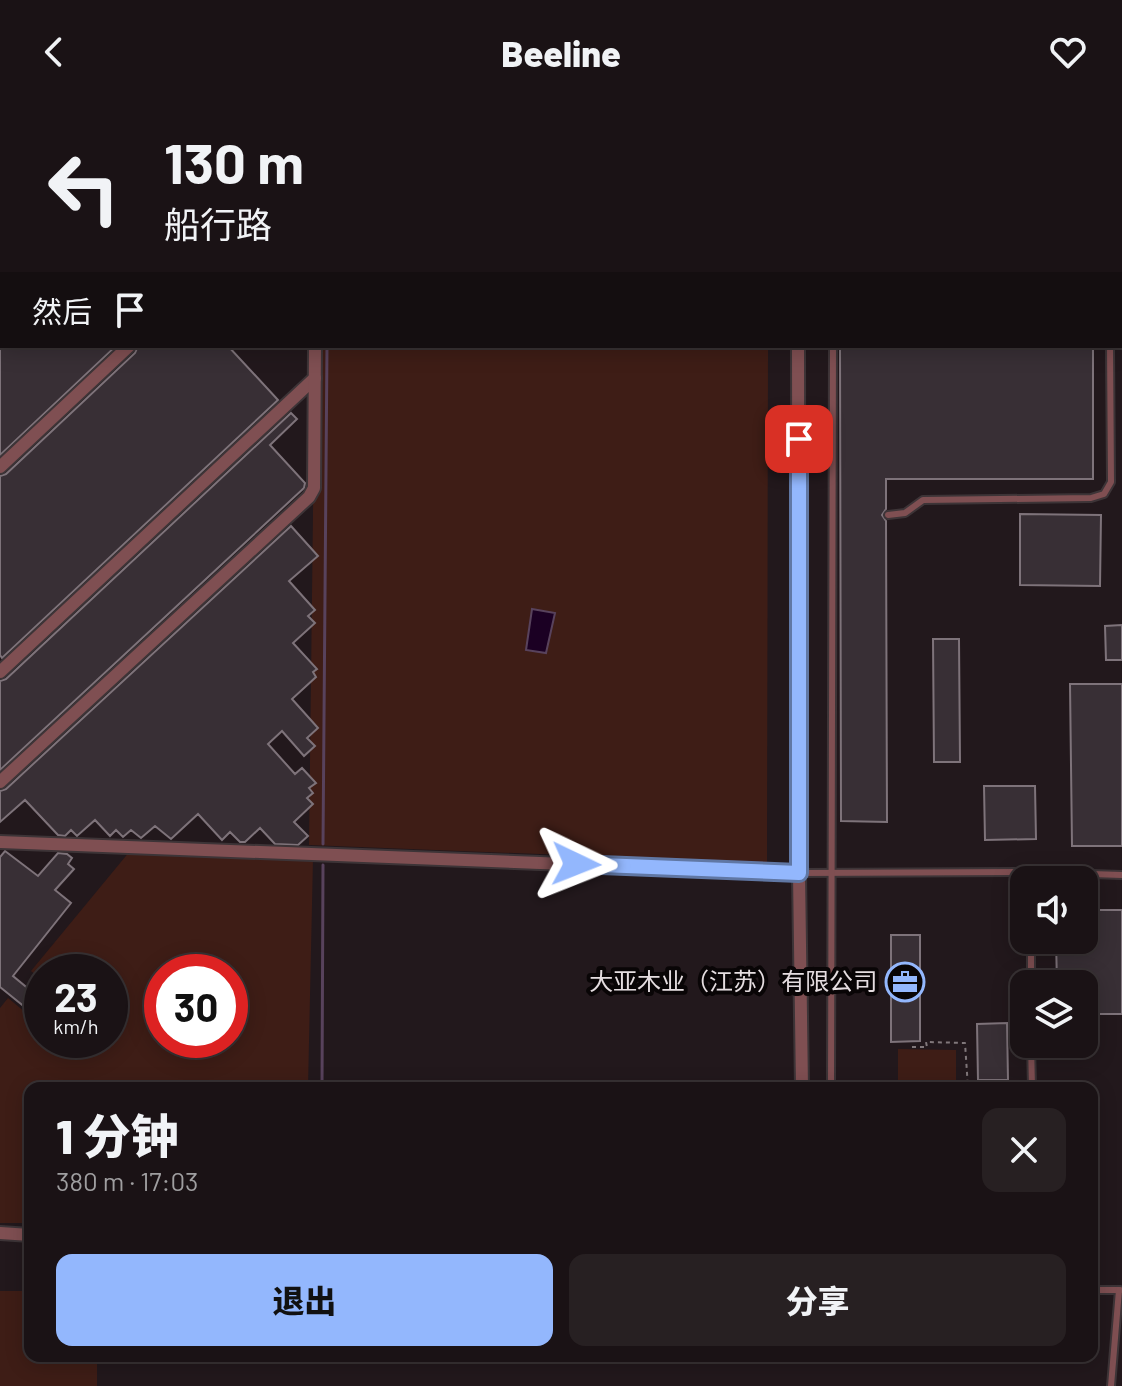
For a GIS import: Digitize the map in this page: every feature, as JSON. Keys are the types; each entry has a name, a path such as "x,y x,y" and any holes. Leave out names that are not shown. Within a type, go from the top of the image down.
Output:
{"street":[{"path":"0,467 127,348"},
{"path":"0,782 309,497 314,488 315,348"},
{"path":"798,348 802,1082"},
{"path":"0,672 315,378"},
{"path":"2,844 799,873"},
{"path":"0,1233 24,1235"}],"lane":[{"path":"831,1082 835,513 833,348"},
{"path":"888,515 905,513 923,500 1091,498 1104,494 1111,482 1110,348"},
{"path":"799,873 1010,876"},
{"path":"1098,875 1122,875"},
{"path":"1031,1058 1032,1082"},
{"path":"1098,1290 1121,1290 1111,1386"}],"path":[{"path":"912,1047 927,1047 926,1042 965,1043 968,1082"}],"shaded area":[{"path":"315,348 768,348 767,863 309,845"},
{"path":"532,609 555,613 546,653 526,650"},
{"path":"130,851 313,859 308,1082 24,1082 24,1223 0,1223 0,1008 8,998 24,1011 24,1058 128,1058 128,954 45,954"},
{"path":"898,1049 956,1050 956,1082 898,1082"},
{"path":"0,1291 24,1291 24,1362 97,1362 97,1386 0,1386"}],"building":[{"path":"0,348 114,348 0,455"},
{"path":"137,348 230,348 278,400 2,658 0,476 6,474"},
{"path":"840,348 1093,348 1093,479 886,479 886,509 882,515 886,521 887,822 841,821"},
{"path":"291,413 297,419 270,445 305,483 304,488 0,770 0,681 6,679"},
{"path":"1020,514 1101,515 1100,586 1020,585"},
{"path":"291,526 318,556 289,581 315,610 308,616 315,623 293,643 317,669 313,672 316,677 292,699 318,728 307,738 315,746 304,756 282,731 268,744 295,774 302,768 316,783 309,788 313,793 307,798 313,804 294,822 308,836 298,845 275,844 260,828 245,842 240,842 230,832 222,840 198,814 171,839 155,826 141,838 131,830 123,837 116,830 110,836 95,820 77,836 71,830 65,836 58,835 25,800 0,822 0,791 6,789"},
{"path":"1122,625 1122,660 1106,660 1105,626"},
{"path":"933,639 959,639 960,762 934,762"},
{"path":"1070,684 1122,684 1122,846 1072,846"},
{"path":"984,786 1035,786 1036,839 985,840"},
{"path":"5,851 38,876 58,853 67,854 72,858 68,864 74,869 55,890 71,903 30,954 24,954 24,962 13,976 24,985 24,1006 0,987 0,857"},
{"path":"1098,910 1122,910 1122,1014 1098,1014 1098,970 1057,970 1056,954 1098,954"},
{"path":"891,935 920,935 920,1041 891,1042"},
{"path":"1007,1023 1008,1080 978,1080 977,1024"}],"waterway":[{"path":"323,844 327,348"},
{"path":"322,1082 323,865"}],"place":[{"name":"大亚木业（江苏）有限公司","path":"905,982"}],"route":[{"path":"576,864 799,873 799,439"}]}
